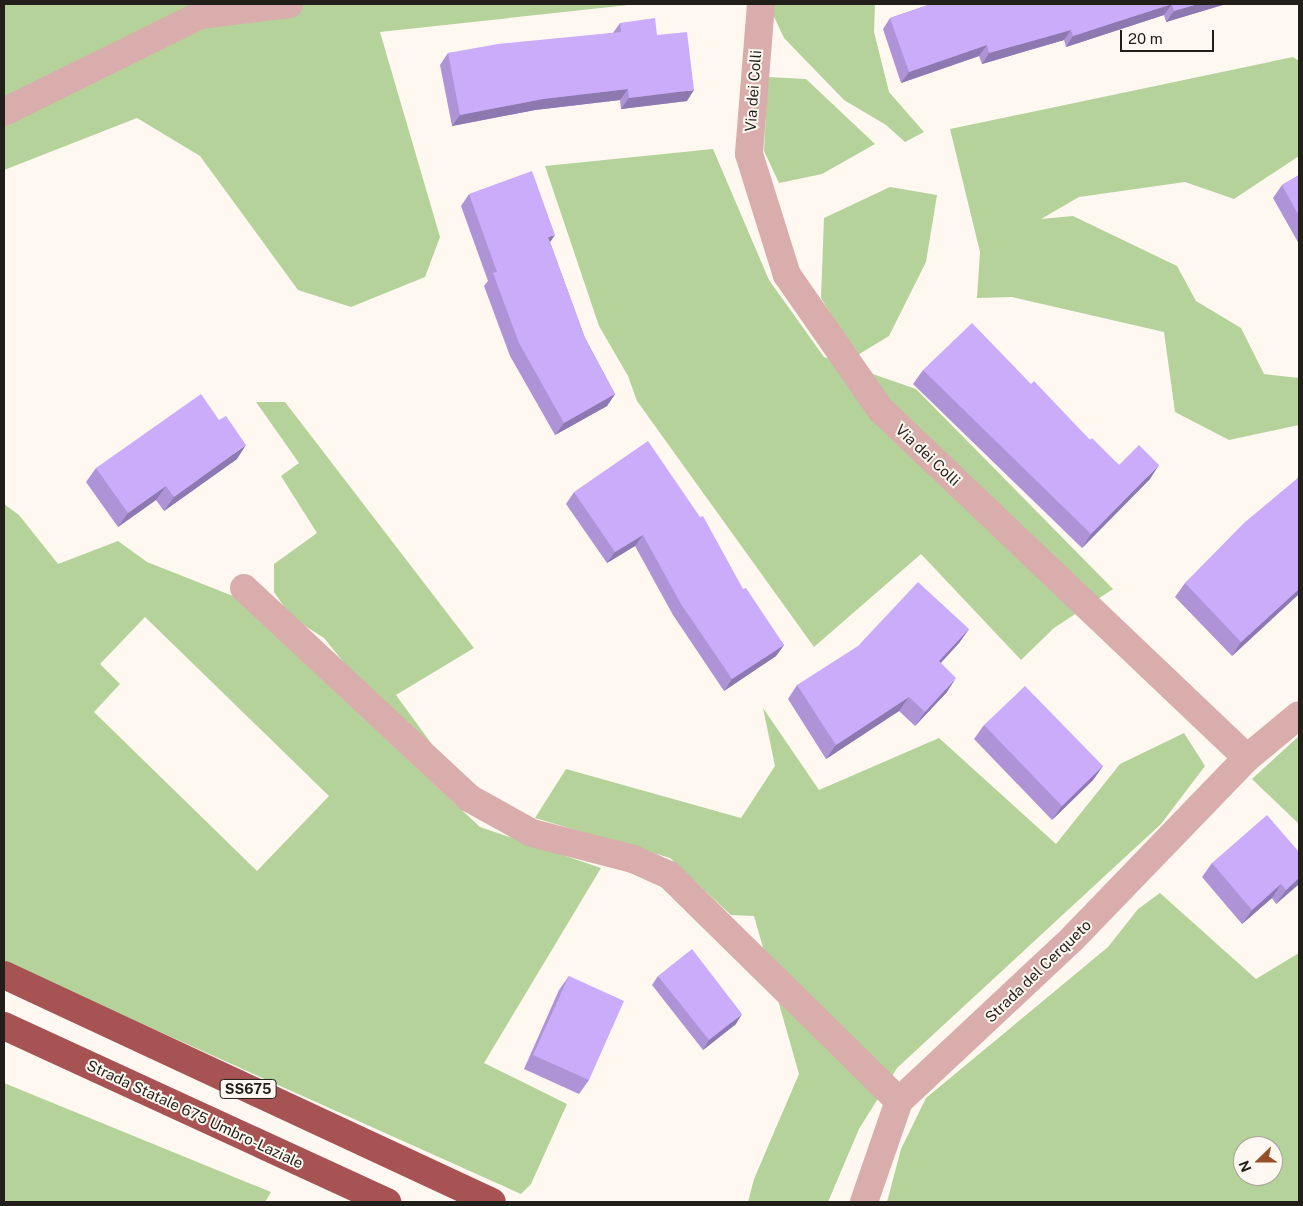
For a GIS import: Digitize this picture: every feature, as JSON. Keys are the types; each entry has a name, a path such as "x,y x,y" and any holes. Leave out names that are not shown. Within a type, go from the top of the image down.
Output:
{"highway":[{"name":"SS675","path":"4,976 492,1202"},
{"name":"Strada Statale 675 Umbro-Laziale","path":"4,1026 386,1202"}],"street":[{"path":"4,112 200,16 289,4"},
{"name":"Via dei Colli","path":"761,4 750,154 787,275 881,410 1247,758"},
{"path":"244,588 469,798 532,833 633,859 669,875 899,1101"},
{"path":"1247,758 1299,715"},
{"name":"Strada del Cerqueto","path":"864,1202 899,1101 1073,938 1247,758"}],"green space":[{"path":"4,4 638,4 380,32 440,237 425,277 351,307 298,290 200,156 137,118 4,170"},
{"path":"768,4 875,4 874,32 889,92 924,132 905,142 886,125 844,100 784,38"},
{"path":"1293,57 1299,61 1299,156 1234,199 1185,182 1079,197 1041,219 1073,216 1177,266 1196,301 1241,328 1264,374 1299,378 1299,425 1229,440 1175,412 1164,332 1012,297 977,298 980,252 950,129"},
{"path":"768,77 806,79 875,144 822,174 779,183 764,151"},
{"path":"713,149 769,280 824,357 916,389 1113,589 1054,628 1021,660 921,554 814,647 637,401 628,376 599,326 545,166"},
{"path":"890,187 937,195 926,262 889,336 856,356 821,298 824,218"},
{"path":"256,402 285,402 474,648 396,695 439,754 378,705 324,638 291,617 274,592 274,564 317,533 281,476 299,463"},
{"path":"4,504 19,515 58,564 118,541 147,562 233,596 480,827 601,868 484,1063 567,1104 531,1184 521,1194 4,962","holes":["145,617 329,796 257,871 94,712 120,684 100,664"]},
{"path":"763,708 819,790 939,738 1056,844 1120,764 1184,733 1205,766 1161,824 897,1068 859,1129 828,1202 748,1202 754,1179 799,1074 754,916 731,915 670,858 535,818 566,769 741,818 775,766"},
{"path":"1299,736 1299,824 1252,779"},
{"path":"1160,893 1256,979 1299,953 1299,1202 887,1202 901,1149 926,1098 1108,947 1138,909"},
{"path":"4,1083 271,1192 265,1202 4,1202"}],"building":[{"path":"931,4 1172,4 1073,36 1071,30 989,53 987,45 909,72 890,18"},
{"path":"1172,4 1198,4 1174,11"},
{"path":"655,18 657,35 687,32 694,90 629,98 628,89 543,99 460,115 448,53 498,44 621,32 620,23"},
{"path":"532,171 555,235 548,237 585,338 615,394 564,423 519,343 493,273 497,272 469,194"},
{"path":"1299,175 1299,216 1282,185"},
{"path":"972,323 1031,384 1034,381 1090,440 1092,438 1119,465 1139,445 1159,465 1091,534 923,370"},
{"path":"201,394 219,420 226,416 246,445 174,497 166,486 128,513 96,468"},
{"path":"648,441 700,517 703,516 743,589 746,588 784,645 732,679 681,604 643,535 615,552 574,492"},
{"path":"1299,477 1299,589 1241,642 1185,583 1244,523"},
{"path":"918,582 969,629 939,661 956,678 925,712 909,697 836,745 797,685 858,646"},
{"path":"1025,686 1103,766 1062,806 984,725"},
{"path":"1267,815 1299,852 1299,878 1286,890 1281,884 1252,910 1212,863"},
{"path":"692,949 742,1014 709,1040 658,976"},
{"path":"569,976 624,1001 589,1080 533,1055"}]}
